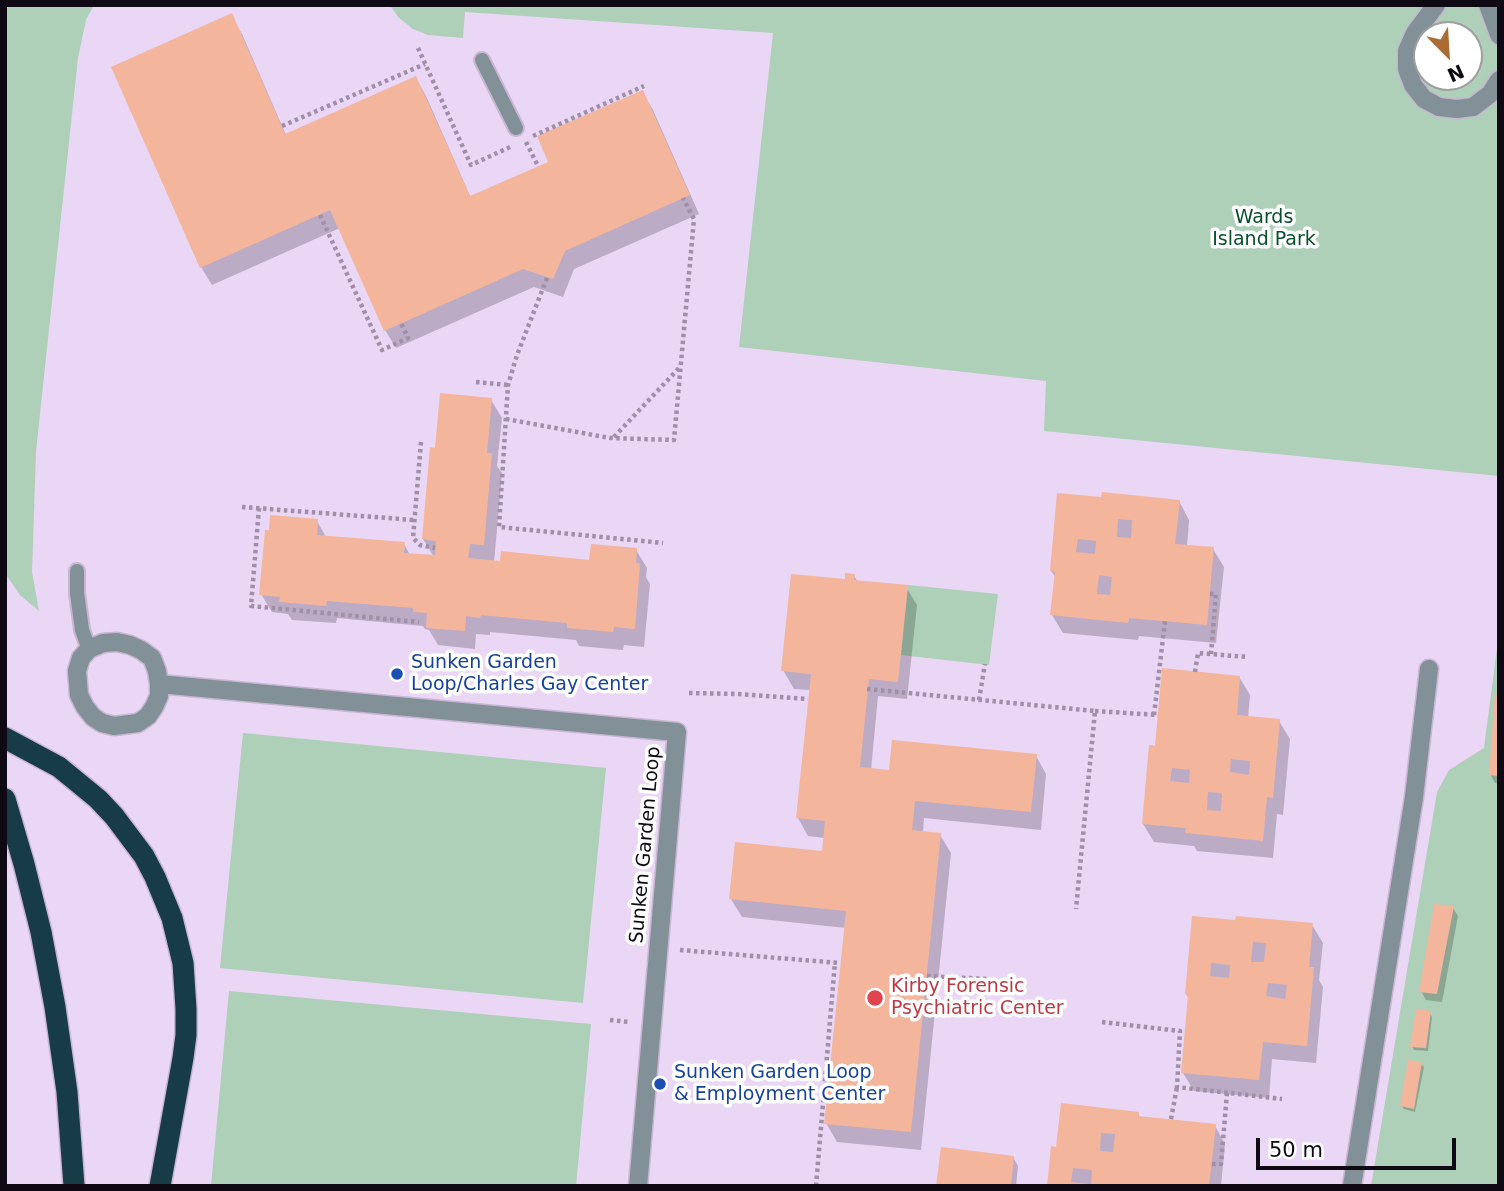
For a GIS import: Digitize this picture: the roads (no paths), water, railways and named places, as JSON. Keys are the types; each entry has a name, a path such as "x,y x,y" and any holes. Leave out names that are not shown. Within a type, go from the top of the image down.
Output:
{"highway":[{"path":"5,738 59,767 89,790 114,816 137,846 155,877 172,918 186,985 186,1035 160,1186"},
{"path":"5,799 41,932 55,1007 67,1092 74,1186"}],"street":[{"path":"1436,5 1415,33 1407,51 1407,69 1413,85 1424,99 1439,107 1474,107 1490,94 1499,80"},
{"path":"1488,5 1499,35"},
{"path":"117,642 141,650 152,658 157,671 159,696 148,716 138,723 114,726 93,717 79,695 77,671 81,658 89,649 103,643 117,642"},
{"path":"1352,1186 1413,797 1429,668"},
{"name":"Sunken Garden Loop","path":"159,684 677,732 638,1186"}],"lane":[{"path":"482,60 521,134"},
{"path":"76,571 82,630 89,649"}],"place":[{"name":"Sunken Garden Loop/Charles Gay Center","path":"397,674"},
{"name":"Kirby Forensic Psychiatric Center","path":"875,998"},
{"name":"Sunken Garden Loop & Employment Center","path":"660,1084"}],"park label":[{"name":"Wards Island Park","path":"1264,229"}]}
